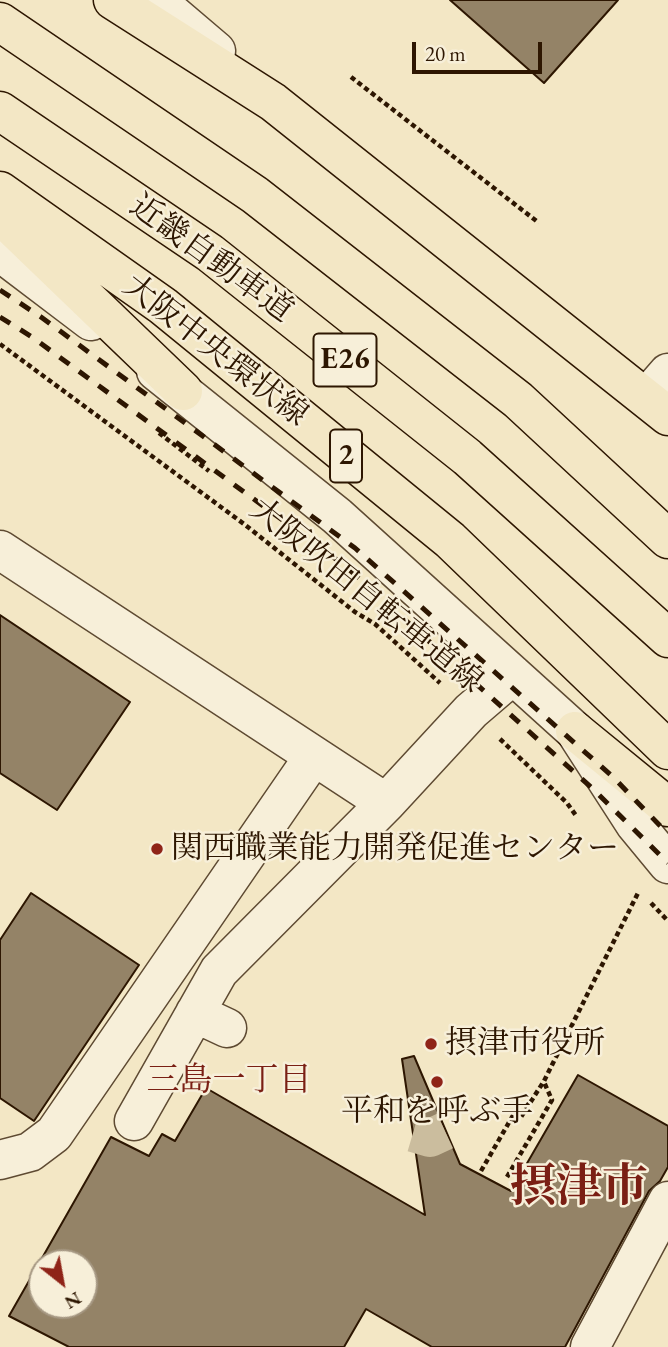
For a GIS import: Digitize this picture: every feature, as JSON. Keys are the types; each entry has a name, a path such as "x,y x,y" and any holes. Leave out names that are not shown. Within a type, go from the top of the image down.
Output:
{"main road":[{"path":"113,0 274,102 661,395"},
{"name":"E26","path":"0,22 255,195 518,400 668,539"},
{"name":"近畿自動車道","path":"0,111 242,278 467,457 668,638"},
{"name":"大阪中央環状線","path":"0,191 163,306 450,540 668,750"},
{"path":"0,215 183,391"},
{"path":"575,731 668,807"}],"street":[{"path":"156,0 274,102"},
{"path":"0,252 183,391 337,516 575,731 635,824 668,864"},
{"path":"0,550 386,803"},
{"path":"134,1121 211,1020 219,971 386,803 471,711 513,675"},
{"path":"0,1160 30,1152 54,1134 314,756"},
{"path":"590,1347 668,1201"}],"path":[{"path":"351,77 540,223"},
{"name":"大阪吹田自転車道線","path":"0,344 224,509 355,612 375,624 567,803 583,825"},
{"path":"159,433 210,471"},
{"path":"481,1171 514,1112 521,1117 544,1081 639,890 668,921"},
{"path":"507,1177 552,1100 544,1081"}],"building":[{"path":"450,0 618,0 544,83"},
{"path":"0,615 130,702 57,810 0,773"},
{"path":"31,893 139,965 34,1121 0,1098 0,940"},
{"path":"414,1056 460,1164 511,1191 578,1075 668,1126 668,1167 660,1181 649,1191 565,1347 432,1347 366,1309 344,1347 69,1347 9,1316 28,1283 28,1319 98,1319 98,1249 47,1249 111,1137 149,1156 162,1134 175,1141 206,1088 425,1215 402,1059"}],"tunnel":[{"path":"413,1133 430,1138 445,1131"}],"railway":[{"path":"0,290 41,317 355,548 613,777 668,834"},
{"path":"0,317 32,337 344,565 593,789 668,863"}],"place":[{"name":"関西職業能力開発促進センター","path":"157,849"},
{"name":"摂津市役所","path":"431,1044"},
{"name":"平和を呼ぶ手","path":"437,1082"}],"district":[{"name":"三島一丁目","path":"229,1081"},
{"name":"摂津市","path":"579,1188"}]}
